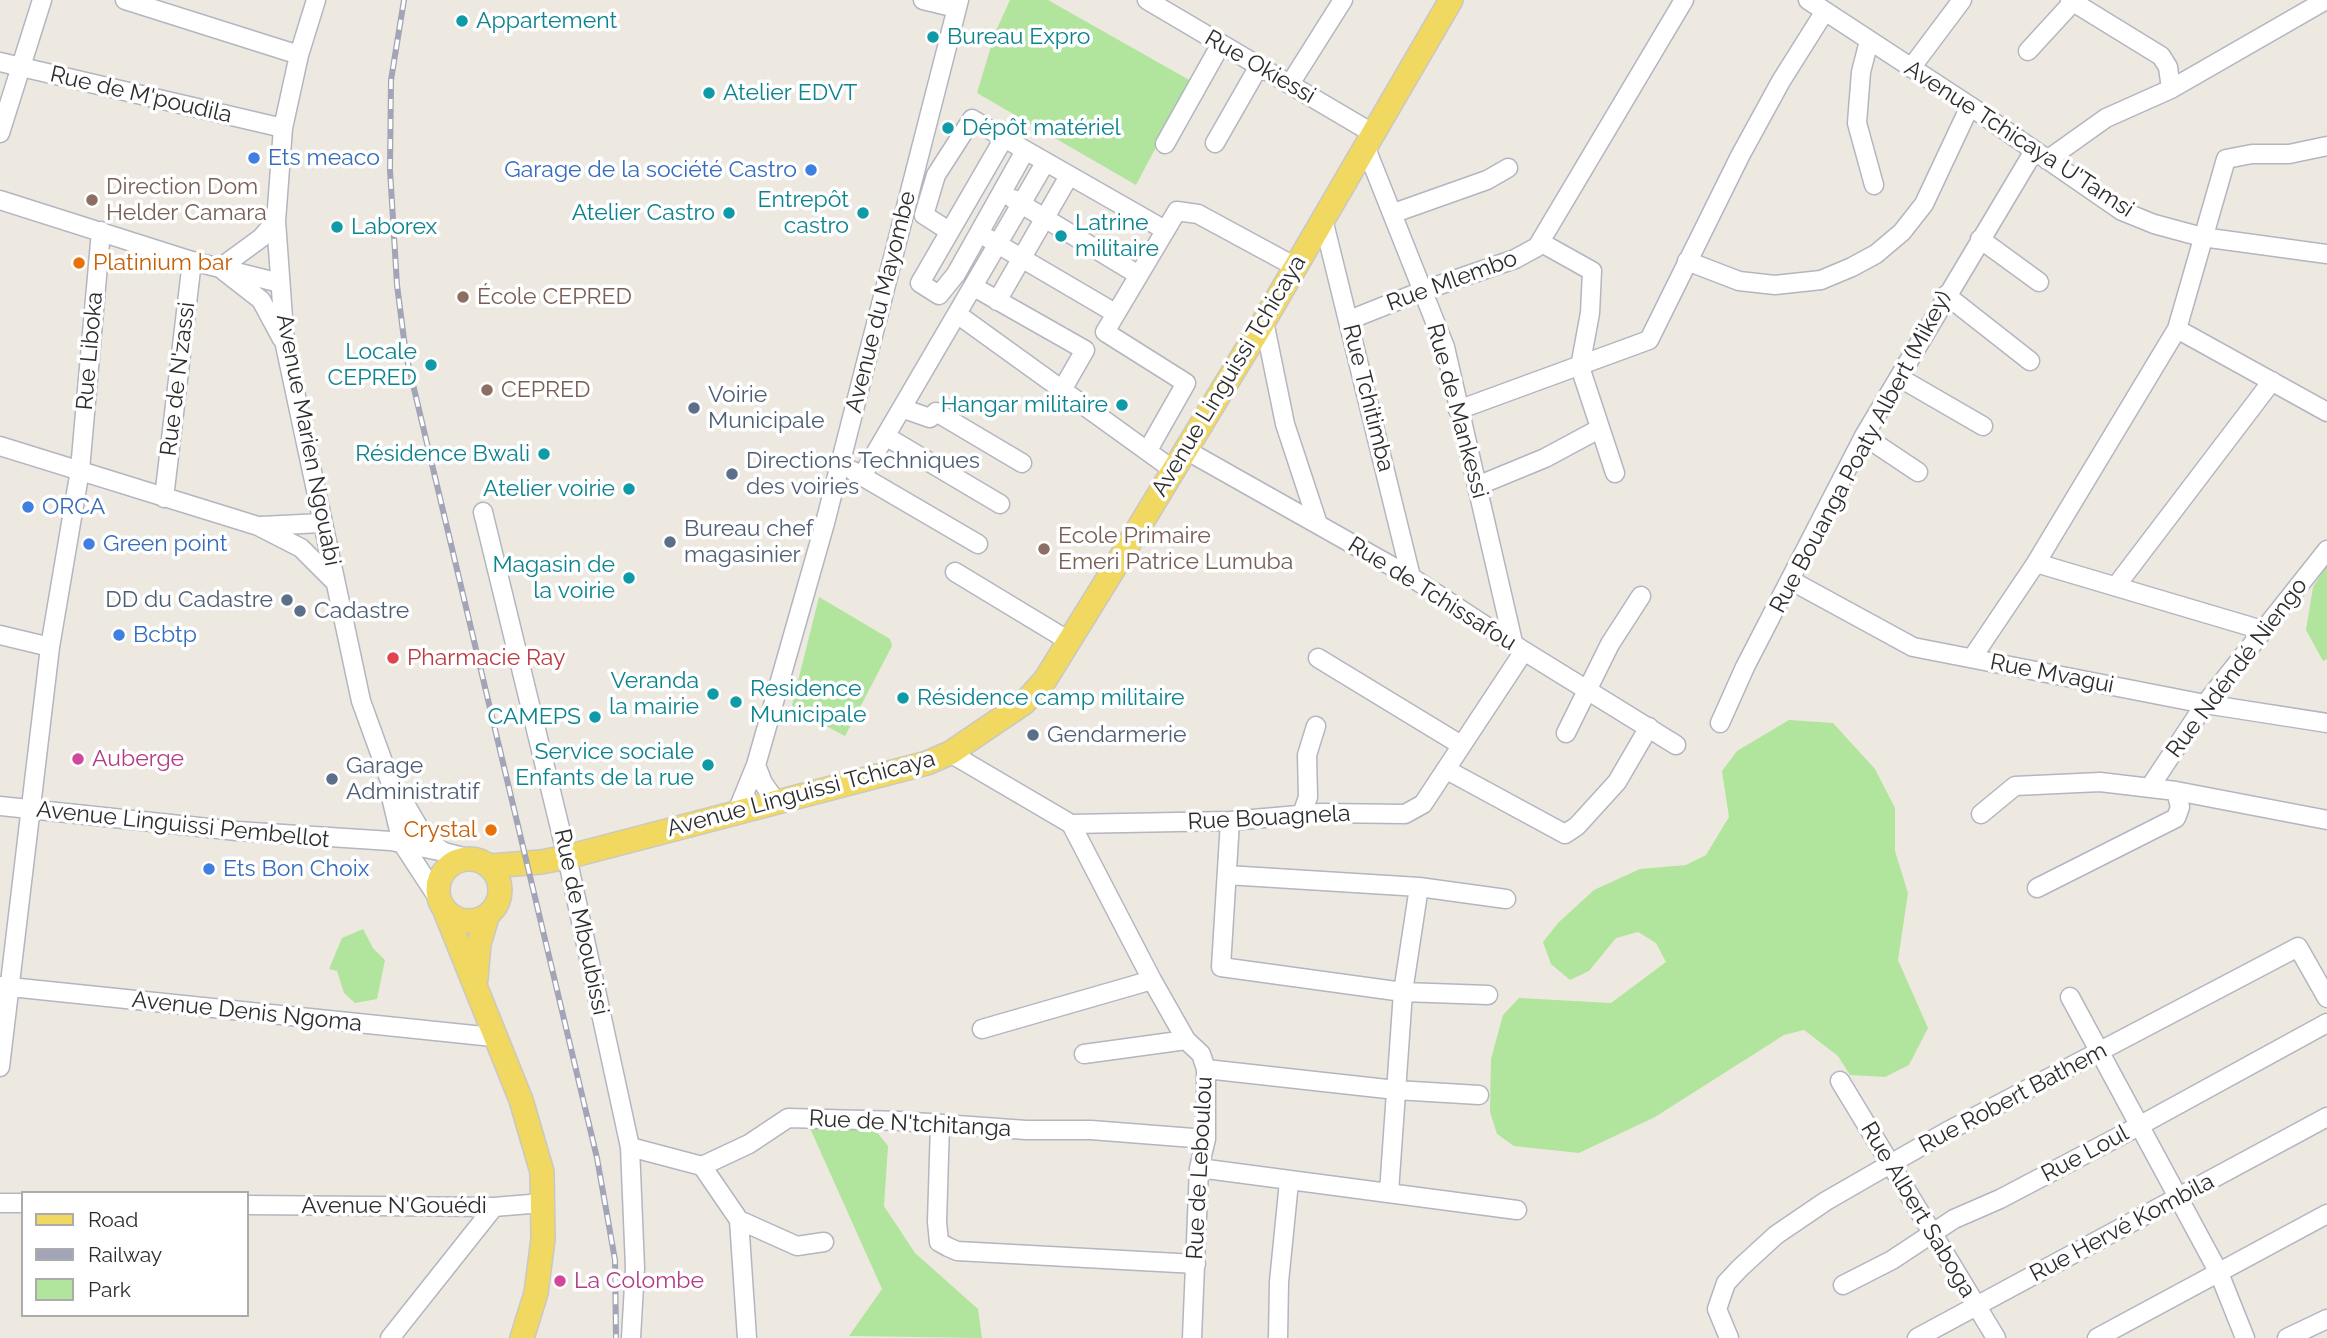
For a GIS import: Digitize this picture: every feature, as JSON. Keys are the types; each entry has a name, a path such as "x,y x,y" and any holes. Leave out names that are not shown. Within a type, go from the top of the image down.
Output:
{"main road":[{"name":"Avenue Linguissi Tchicaya","path":"541,862 916,766 950,753 1024,703 1045,680 1264,321 1451,0"},
{"path":"467,858 490,866 541,862 513,883 494,907 464,922 442,906 438,890 445,869 467,858"},
{"path":"490,866 498,875 494,907"},
{"name":"Avenue Marien Ngouabi","path":"442,906 476,985 493,1037 521,1100 542,1172 543,1239 536,1293 522,1338"},
{"name":"Avenue Marien Ngouabi","path":"476,985 479,944 494,907"}],"street":[{"path":"0,133 42,0"},
{"path":"125,0 299,55"},
{"name":"Avenue Marien Ngouabi","path":"316,0 299,55 283,128 276,221 285,345 361,701 394,792 402,843 442,906"},
{"path":"923,0 958,4"},
{"name":"Rue Okiessi","path":"1147,0 1290,85 1370,141"},
{"path":"1290,85 1343,0"},
{"name":"Rue Mlembo","path":"1349,320 1530,252 1540,242 1684,0"},
{"name":"Avenue Tchicaya U'Tamsi","path":"1808,0 1970,106 2122,211 2154,224 2202,237 2327,254"},
{"path":"1912,68 1962,0"},
{"path":"2040,155 2106,118 2171,89 2326,0"},
{"path":"2028,51 2072,1 2161,57 2168,67 2171,89"},
{"name":"Avenue du Mayombe","path":"736,814 756,765 841,464 958,4"},
{"path":"1458,410 1649,340 1775,91 1825,11"},
{"path":"1869,41 1861,72 1857,123 1874,185"},
{"path":"1165,144 1220,44"},
{"name":"Rue de M'poudila","path":"0,62 283,128"},
{"path":"1215,143 1259,66"},
{"path":"1688,261 1739,281 1775,285 1822,280 1876,254 1902,232 1924,204 1970,106"},
{"path":"1115,313 979,232 924,215 936,175 972,119 1165,230"},
{"path":"1004,138 920,283 939,295 956,274 1025,151"},
{"name":"Rue de Mankessi","path":"1370,141 1422,291 1445,347 1458,410 1518,646"},
{"path":"1972,659 2036,563 2177,329 2226,159 2252,154 2290,154 2327,146"},
{"name":"Rue Bouanga Poaty Albert (Mikey)","path":"1720,723 1745,667 1792,581 1864,436 1980,239 2040,155"},
{"path":"862,476 904,409 1045,163"},
{"path":"1394,213 1487,180 1508,168"},
{"path":"997,301 1069,176"},
{"path":"979,180 1137,274"},
{"path":"0,200 192,261 280,283"},
{"path":"1148,450 1186,383 1105,332 1137,274 1177,211 1186,209 1294,266"},
{"name":"Rue Tchitimba","path":"1323,219 1411,577"},
{"path":"220,268 261,238 276,221"},
{"name":"Rue Liboka","path":"0,1067 4,987 50,647 80,470 101,231"},
{"path":"1980,239 2039,282"},
{"path":"1540,242 1592,271 1590,313 1580,367 1615,473"},
{"name":"Rue de N'zassi","path":"164,498 192,261"},
{"path":"220,268 261,300 285,345"},
{"path":"974,287 1085,350 1062,390"},
{"path":"1946,295 2029,361"},
{"name":"Rue de Tchissafou","path":"957,314 1148,450 1178,459 1318,524 1411,577 1676,745"},
{"path":"1264,321 1285,424 1318,524"},
{"path":"2177,329 2327,412"},
{"path":"1900,379 1983,426"},
{"path":"2116,586 2272,381"},
{"path":"904,409 930,418 936,412 1022,463"},
{"path":"1477,486 1545,458 1599,429"},
{"path":"1864,436 1917,472"},
{"path":"887,437 1000,504"},
{"path":"0,446 258,526 301,548 334,581"},
{"path":"841,464 978,544"},
{"name":"Rue de Mboubissi","path":"483,512 567,857 629,1147 635,1268 631,1338"},
{"path":"258,526 322,523"},
{"name":"Rue Ndéndé Niengo","path":"2150,787 2205,704 2327,550"},
{"path":"2036,563 2262,630"},
{"path":"955,572 1069,641"},
{"name":"Rue Mvagui","path":"1792,581 1913,647 2205,704 2327,723"},
{"path":"1566,733 1610,644 1641,596"},
{"path":"0,635 50,647"},
{"name":"Rue Bouagnela","path":"1071,824 1230,821 1302,814 1405,814 1423,804 1447,770 1518,646"},
{"path":"1318,657 1461,745"},
{"path":"1302,814 1308,797 1307,755 1316,726"},
{"path":"1447,770 1565,834 1577,827 1618,782 1649,727"},
{"path":"950,753 1071,824"},
{"path":"756,765 763,783 777,803"},
{"path":"1981,814 2015,786 2029,783 2100,782 2176,791 2327,820"},
{"path":"2036,888 2176,818 2180,807 2176,791"},
{"name":"Avenue Marien Ngouabi","path":"394,792 404,802 426,840 444,852"},
{"name":"Avenue Linguissi Pembellot","path":"0,806 366,842"},
{"path":"366,842 386,829 395,810"},
{"path":"1230,821 1221,967 1404,992 1488,995"},
{"name":"Rue de Leboulou","path":"1071,824 1152,980 1186,1040 1201,1054 1206,1069 1206,1139 1199,1167 1192,1338"},
{"name":"Avenue Marien Ngouabi","path":"366,842 402,843 467,858"},
{"name":"Avenue Marien Ngouabi","path":"366,842 419,870"},
{"path":"1227,875 1419,887 1506,899"},
{"path":"1389,1192 1404,992 1419,887"},
{"name":"Rue Robert Bathem","path":"1730,1338 1717,1309 1726,1283 1796,1221 1890,1164 2298,947 2327,998"},
{"path":"982,1029 1152,980"},
{"name":"Avenue Denis Ngoma","path":"4,987 493,1037"},
{"path":"2070,997 2137,1127 2218,1273 2245,1338"},
{"name":"Rue Loul","path":"1843,1285 1892,1261 1954,1219 2000,1199 2327,1023"},
{"path":"1084,1054 1186,1040"},
{"path":"1206,1069 1395,1090 1479,1096"},
{"name":"Rue Albert Saboga","path":"1840,1081 1996,1338"},
{"name":"Rue Hervé Kombila","path":"1917,1338 2327,1117"},
{"name":"Rue de N'tchitanga","path":"702,1166 749,1144 788,1118 1206,1139"},
{"path":"940,1124 939,1242 957,1251 1196,1264"},
{"path":"629,1147 702,1166 738,1220 747,1338"},
{"path":"1199,1167 1289,1182 1389,1192 1517,1210"},
{"path":"1278,1338 1279,1282 1289,1182"},
{"path":"0,1203 21,1203"},
{"name":"Avenue N'Gouédi","path":"248,1205 494,1207 542,1203"},
{"path":"390,1338 494,1207"},
{"path":"2097,1338 2327,1214"},
{"path":"738,1220 797,1246 824,1242"},
{"path":"2287,1338 2327,1319"}],"green space":[{"path":"1010,0 1048,0 1191,81 1136,185 977,93 995,33"},
{"path":"2327,565 2327,659 2323,661 2306,630 2313,587"},
{"path":"819,597 890,639 892,646 845,736 795,710 792,705"},
{"path":"1789,720 1833,723 1875,769 1895,808 1895,851 1908,893 1898,960 1928,1028 1909,1065 1885,1077 1850,1075 1838,1056 1804,1030 1784,1035 1655,1117 1579,1153 1514,1146 1497,1134 1490,1112 1491,1059 1503,1015 1519,998 1611,1003 1666,962 1656,943 1638,932 1616,938 1589,971 1570,980 1551,964 1543,942 1558,923 1594,890 1640,869 1686,865 1706,855 1729,817 1722,771 1737,751"},
{"path":"363,929 373,948 385,960 377,999 355,1003 344,993 337,971 329,969 342,938"},
{"path":"809,1126 872,1126 888,1146 884,1206 915,1253 978,1309 982,1338 849,1336 882,1289"}],"railway":[{"path":"404,0 391,80 390,170 397,285 406,355 597,1158 615,1260 616,1338"}],"place":[{"name":"Appartement","path":"462,21"},
{"name":"Bureau Expro","path":"933,37"},
{"name":"Atelier EDVT","path":"709,93"},
{"name":"Dépôt matériel","path":"948,128"},
{"name":"Ets meaco","path":"254,158"},
{"name":"Garage de la société Castro","path":"811,170"},
{"name":"Direction Dom Helder Camara","path":"92,200"},
{"name":"Atelier Castro","path":"729,213"},
{"name":"Entrepôt castro","path":"863,213"},
{"name":"Laborex","path":"337,227"},
{"name":"Latrine militaire","path":"1061,236"},
{"name":"Platinium bar","path":"79,263"},
{"name":"École CEPRED","path":"463,297"},
{"name":"Locale CEPRED","path":"431,365"},
{"name":"CEPRED","path":"487,390"},
{"name":"Hangar militaire","path":"1122,405"},
{"name":"Voirie Municipale","path":"694,408"},
{"name":"Résidence Bwali","path":"544,454"},
{"name":"Directions Techniques des voiries","path":"732,474"},
{"name":"Atelier voirie","path":"629,489"},
{"name":"ORCA","path":"28,507"},
{"name":"Bureau chef magasinier","path":"670,542"},
{"name":"Green point","path":"89,544"},
{"name":"Ecole Primaire Emeri Patrice Lumuba","path":"1044,549"},
{"name":"Magasin de la voirie","path":"629,578"},
{"name":"DD du Cadastre","path":"287,600"},
{"name":"Cadastre","path":"300,611"},
{"name":"Bcbtp","path":"119,635"},
{"name":"Pharmacie Ray","path":"393,658"},
{"name":"Veranda la mairie","path":"713,694"},
{"name":"Résidence camp militaire","path":"903,698"},
{"name":"Residence Municipale","path":"736,702"},
{"name":"CAMEPS","path":"595,717"},
{"name":"Gendarmerie","path":"1033,735"},
{"name":"Auberge","path":"78,759"},
{"name":"Service sociale Enfants de la rue","path":"708,765"},
{"name":"Garage Administratif","path":"332,779"},
{"name":"Crystal","path":"491,830"},
{"name":"Ets Bon Choix","path":"209,869"},
{"name":"La Colombe","path":"560,1281"}]}
